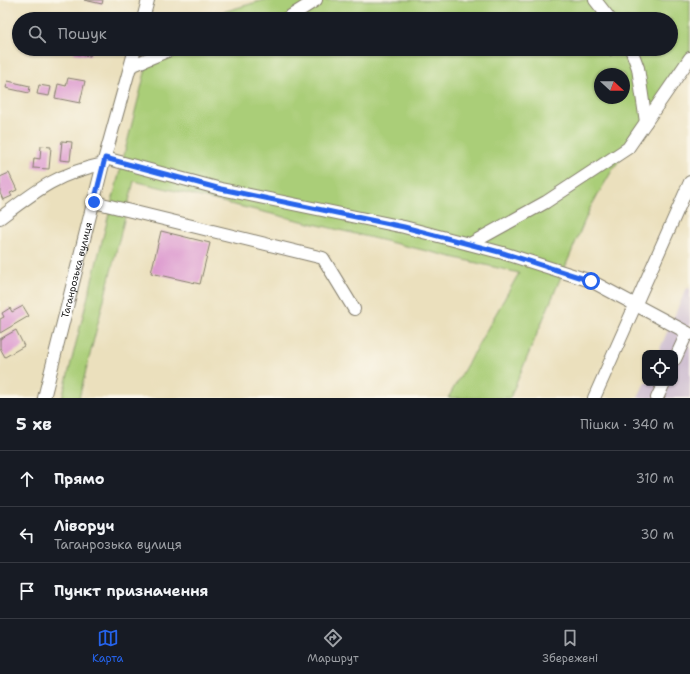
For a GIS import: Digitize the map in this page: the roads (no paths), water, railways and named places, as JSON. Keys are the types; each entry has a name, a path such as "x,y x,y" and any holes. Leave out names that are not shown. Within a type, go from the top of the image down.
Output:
{"street":[{"path":"145,12 148,0"},
{"path":"297,12 316,0"},
{"path":"595,0 604,12"},
{"name":"Таганрозька вулиця","path":"44,398 104,161 133,56"},
{"path":"131,66 155,56"},
{"path":"634,56 638,68 646,122"},
{"path":"470,244 546,202 628,148 690,58"},
{"path":"0,218 46,184 64,175 104,161 221,189 404,227 470,244 591,281 689,334 678,354"},
{"path":"594,398 690,182"},
{"path":"94,202 324,258 354,308"},
{"path":"657,398 663,386"}]}
